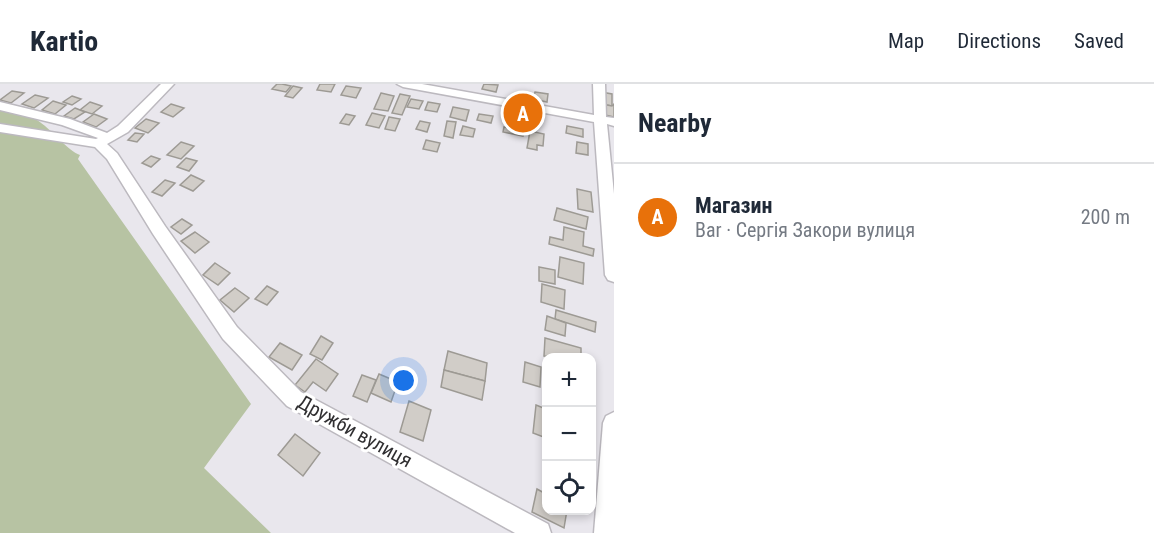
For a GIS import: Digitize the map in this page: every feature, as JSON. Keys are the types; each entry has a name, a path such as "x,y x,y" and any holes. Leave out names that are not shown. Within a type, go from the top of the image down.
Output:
{"street":[{"path":"0,128 104,141 123,129 168,84"},
{"path":"403,84 607,121"},
{"path":"599,84 607,121 614,275"},
{"path":"0,106 66,122 104,141"},
{"name":"Дружби вулиця","path":"104,141 159,230 230,333 294,399 539,533"},
{"path":"606,533 614,423"}],"green space":[{"path":"0,110 37,120 80,155 78,159 251,404 204,468 271,533 0,533"}],"building":[{"path":"277,84 291,86 286,92 272,89"},
{"path":"320,84 335,84 331,92 317,90"},
{"path":"484,84 498,85 496,92 482,89"},
{"path":"293,86 302,88 293,98 285,96"},
{"path":"346,86 361,88 356,98 341,95"},
{"path":"12,91 24,93 11,103 0,100"},
{"path":"535,92 548,94 547,102 533,99"},
{"path":"601,92 612,94 612,106 601,104"},
{"path":"381,93 394,96 388,111 374,109"},
{"path":"400,94 410,96 402,115 392,113"},
{"path":"35,95 48,98 34,108 22,104"},
{"path":"72,96 81,99 72,105 63,102"},
{"path":"411,99 423,101 419,109 407,107"},
{"path":"53,101 66,105 55,114 42,110"},
{"path":"90,102 102,106 92,114 80,110"},
{"path":"428,102 440,104 437,112 425,110"},
{"path":"171,104 184,108 173,117 161,112"},
{"path":"601,104 612,106 614,104 614,117 601,114"},
{"path":"453,107 469,110 466,121 450,117"},
{"path":"75,108 85,112 74,119 64,116"},
{"path":"372,113 385,116 379,128 366,125"},
{"path":"94,114 107,119 96,127 83,122"},
{"path":"346,114 355,116 349,125 340,123"},
{"path":"479,114 493,116 491,123 477,120"},
{"path":"389,117 400,119 395,131 385,129"},
{"path":"511,118 529,122 527,131 509,126"},
{"path":"146,119 159,123 148,133 135,128"},
{"path":"420,121 430,123 427,132 416,129"},
{"path":"447,121 456,122 453,138 444,136"},
{"path":"463,126 475,129 473,137 460,135"},
{"path":"567,126 583,129 583,137 566,133"},
{"path":"504,127 524,131 523,136 503,132"},
{"path":"530,131 544,134 543,146 537,145 537,150 527,148"},
{"path":"135,133 144,134 137,142 128,140"},
{"path":"426,140 440,143 437,152 423,149"},
{"path":"181,142 194,146 181,159 167,155"},
{"path":"577,142 588,144 588,155 576,153"},
{"path":"151,156 160,159 151,167 142,163"},
{"path":"186,158 197,161 189,171 177,167"},
{"path":"191,175 204,181 193,191 180,185"},
{"path":"165,180 175,183 162,196 152,192"},
{"path":"577,189 591,192 593,212 578,209"},
{"path":"557,208 588,217 586,229 554,220"},
{"path":"182,219 192,225 181,234 171,227"},
{"path":"564,227 584,232 583,246 594,249 593,256 549,244 550,237 563,240"},
{"path":"195,232 209,242 195,253 181,241"},
{"path":"560,257 584,263 583,284 558,277"},
{"path":"215,263 230,273 218,285 203,275"},
{"path":"539,267 555,270 555,284 539,281"},
{"path":"542,284 565,290 564,309 541,302"},
{"path":"267,286 278,292 267,305 255,299"},
{"path":"235,288 249,298 234,312 220,300"},
{"path":"556,310 596,322 595,332 555,319"},
{"path":"547,316 566,323 565,336 545,330"},
{"path":"321,336 333,343 322,360 310,354"},
{"path":"545,338 581,348 581,353 544,353"},
{"path":"280,343 302,355 292,370 269,357"},
{"path":"448,351 487,363 485,381 444,370"},
{"path":"316,359 338,374 326,391 313,382 305,392 295,385"},
{"path":"525,362 541,367 540,387 523,382"},
{"path":"444,370 485,381 482,400 441,387"},
{"path":"379,374 398,382 391,402 371,393"},
{"path":"362,375 376,380 367,402 353,396"},
{"path":"409,401 431,410 423,441 400,432"},
{"path":"536,405 542,407 542,436 533,433"},
{"path":"295,434 320,453 303,476 278,455"},
{"path":"537,489 542,492 542,515 566,515 564,528 532,512"}],"place":[{"name":"Магазин","path":"523,113"}]}
